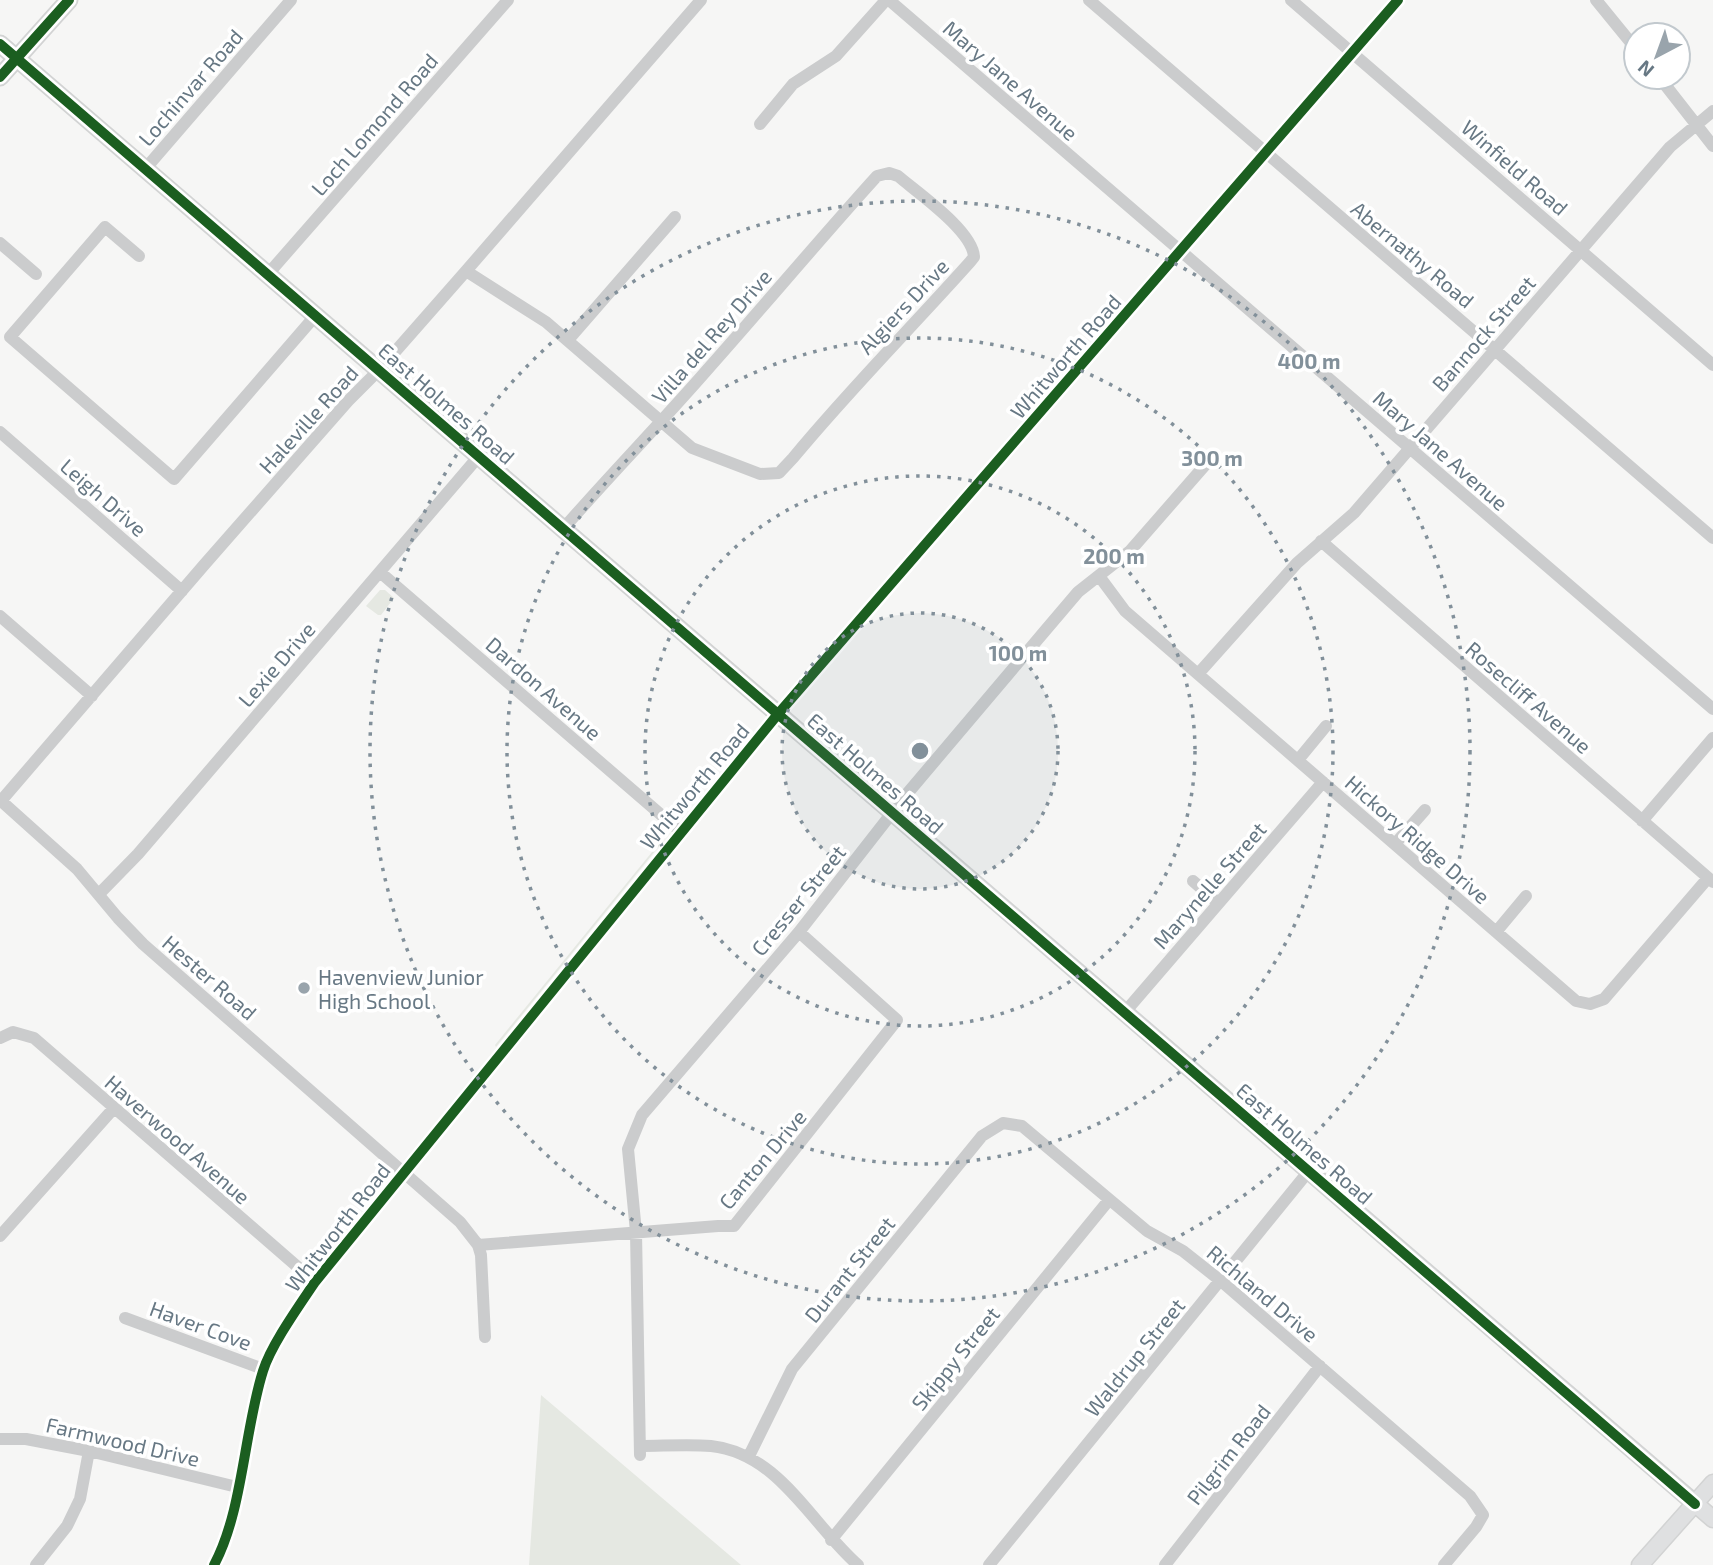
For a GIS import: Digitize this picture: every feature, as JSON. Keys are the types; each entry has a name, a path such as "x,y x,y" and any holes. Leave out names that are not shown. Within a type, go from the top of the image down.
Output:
{"main road":[{"path":"0,77 69,0"},
{"name":"East Holmes Road","path":"0,44 1713,1519"},
{"path":"1640,1565 1713,1483"}],"street":[{"name":"Lochinvar Road","path":"146,168 291,0"},
{"name":"Loch Lomond Road","path":"268,274 508,0"},
{"path":"760,124 798,79 833,59 888,0"},
{"name":"Mary Jane Avenue","path":"888,0 1713,709"},
{"name":"Abernathy Road","path":"1088,0 1713,538"},
{"name":"Winfield Road","path":"1291,0 1713,365"},
{"name":"Whitworth Road","path":"214,1565 228,1531 264,1368 315,1282 778,714 1398,0"},
{"path":"1596,0 1622,32"},
{"name":"Haleville Road","path":"0,801 348,401 379,370 466,271 694,2"},
{"path":"1670,91 1713,146"},
{"name":"Bannock Street","path":"1198,674 1297,563 1354,513 1670,147 1713,111"},
{"name":"Villa del Rey Drive","path":"563,528 877,176 889,173"},
{"name":"Algiers Drive","path":"660,422 701,453 760,474 779,473 886,351 921,318 974,257 974,248 962,231 898,176 889,173"},
{"path":"568,340 675,217"},
{"path":"139,256 106,227 10,337 174,479 316,315"},
{"path":"0,243 36,274"},
{"path":"466,271 542,319 660,422"},
{"name":"Leigh Drive","path":"0,432 182,591"},
{"name":"Lexie Drive","path":"99,894 114,881 479,456"},
{"name":"Cresser Street","path":"749,1456 712,1446 640,1450 636,1232 628,1149 642,1115 799,932 892,813 1069,603 1130,551 1213,456"},
{"name":"Rosecliff Avenue","path":"1321,541 1711,880"},
{"name":"Dardon Avenue","path":"381,573 681,832"},
{"name":"Hickory Ridge Drive","path":"1099,576 1125,611 1576,1001 1590,1004 1604,999 1711,880"},
{"path":"0,616 92,695"},
{"path":"1298,760 1326,726"},
{"path":"1642,821 1713,738"},
{"name":"Marynelle Street","path":"1125,1012 1323,782"},
{"name":"Hester Road","path":"0,801 71,862 143,944 460,1222 478,1245"},
{"path":"1395,844 1425,810"},
{"path":"1193,881 1218,903"},
{"path":"1496,932 1526,896"},
{"name":"Canton Drive","path":"478,1245 734,1226 897,1020 799,932"},
{"name":"Haverwood Avenue","path":"0,1038 13,1032 34,1038 315,1282"},
{"path":"0,1236 114,1108"},
{"name":"Richland Drive","path":"1003,1123 1022,1126 1147,1231 1183,1251 1221,1281 1471,1496 1483,1515 1444,1565"},
{"name":"Durant Street","path":"749,1456 792,1369 982,1136 1003,1123"},
{"name":"Waldrup Street","path":"989,1565 1308,1172"},
{"name":"Skippy Street","path":"831,1540 1109,1200"},
{"path":"478,1245 483,1270 485,1337"},
{"name":"Haver Cove","path":"125,1318 264,1368"},
{"name":"Pilgrim Road","path":"1166,1565 1320,1366"},
{"name":"Farmwood Drive","path":"0,1439 26,1439 89,1451 237,1487"},
{"path":"36,1565 67,1526 80,1499 89,1451"},
{"path":"749,1456 781,1480 831,1540 858,1565"}],"shaded area":[{"path":"380,590 385,590 394,598 381,615 378,615 366,606"},
{"path":"665,836 660,845 496,1047 495,1045"},
{"path":"541,1395 741,1565 529,1565"}],"cycle path":[{"path":"0,77 69,0"},
{"path":"214,1565 231,1520 263,1371 279,1338 315,1282 778,714 1398,0"},
{"path":"0,44 1695,1504"}],"place":[{"name":"Havenview Junior High School","path":"304,988"}]}
